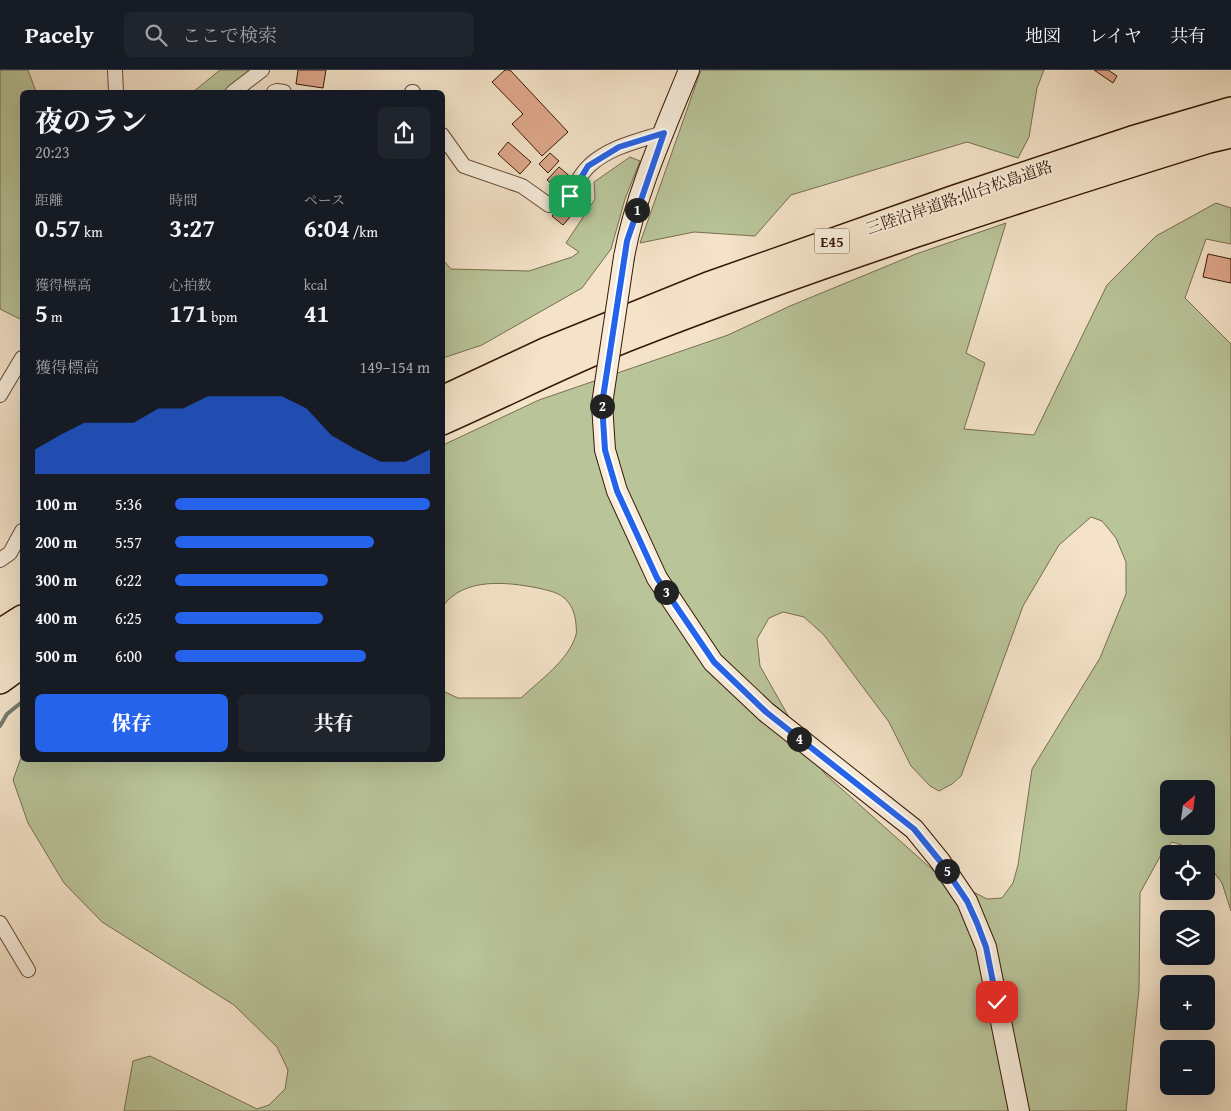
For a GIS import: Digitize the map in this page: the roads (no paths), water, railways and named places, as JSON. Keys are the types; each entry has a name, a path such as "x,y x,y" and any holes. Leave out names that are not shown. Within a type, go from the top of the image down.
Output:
{"highway":[{"name":"三陸沿岸道路;仙台松島道路","path":"445,398 547,350 708,285 983,188 1132,139 1231,110"},
{"name":"三陸沿岸道路;仙台松島道路","path":"445,421 624,340 813,270 1019,199 1209,140 1231,135"},
{"path":"0,612 20,601"},
{"path":"0,632 20,619"},
{"path":"0,654 20,642"},
{"path":"0,681 20,666"}],"street":[{"path":"116,70 116,90"},
{"path":"236,90 262,70"},
{"path":"689,70 664,133 627,241 624,257 602,404 605,450 617,491 657,578 714,662 766,712 914,829 940,861 967,901 986,947 1019,1111"},
{"path":"445,139 464,166 522,186 549,205 558,203 570,196 588,166 619,147 664,133"},
{"path":"0,395 5,377 20,360"},
{"path":"0,560 10,553 20,535"},
{"path":"0,923 28,970"}],"waterway":[{"path":"0,726 7,714 20,704"}]}
